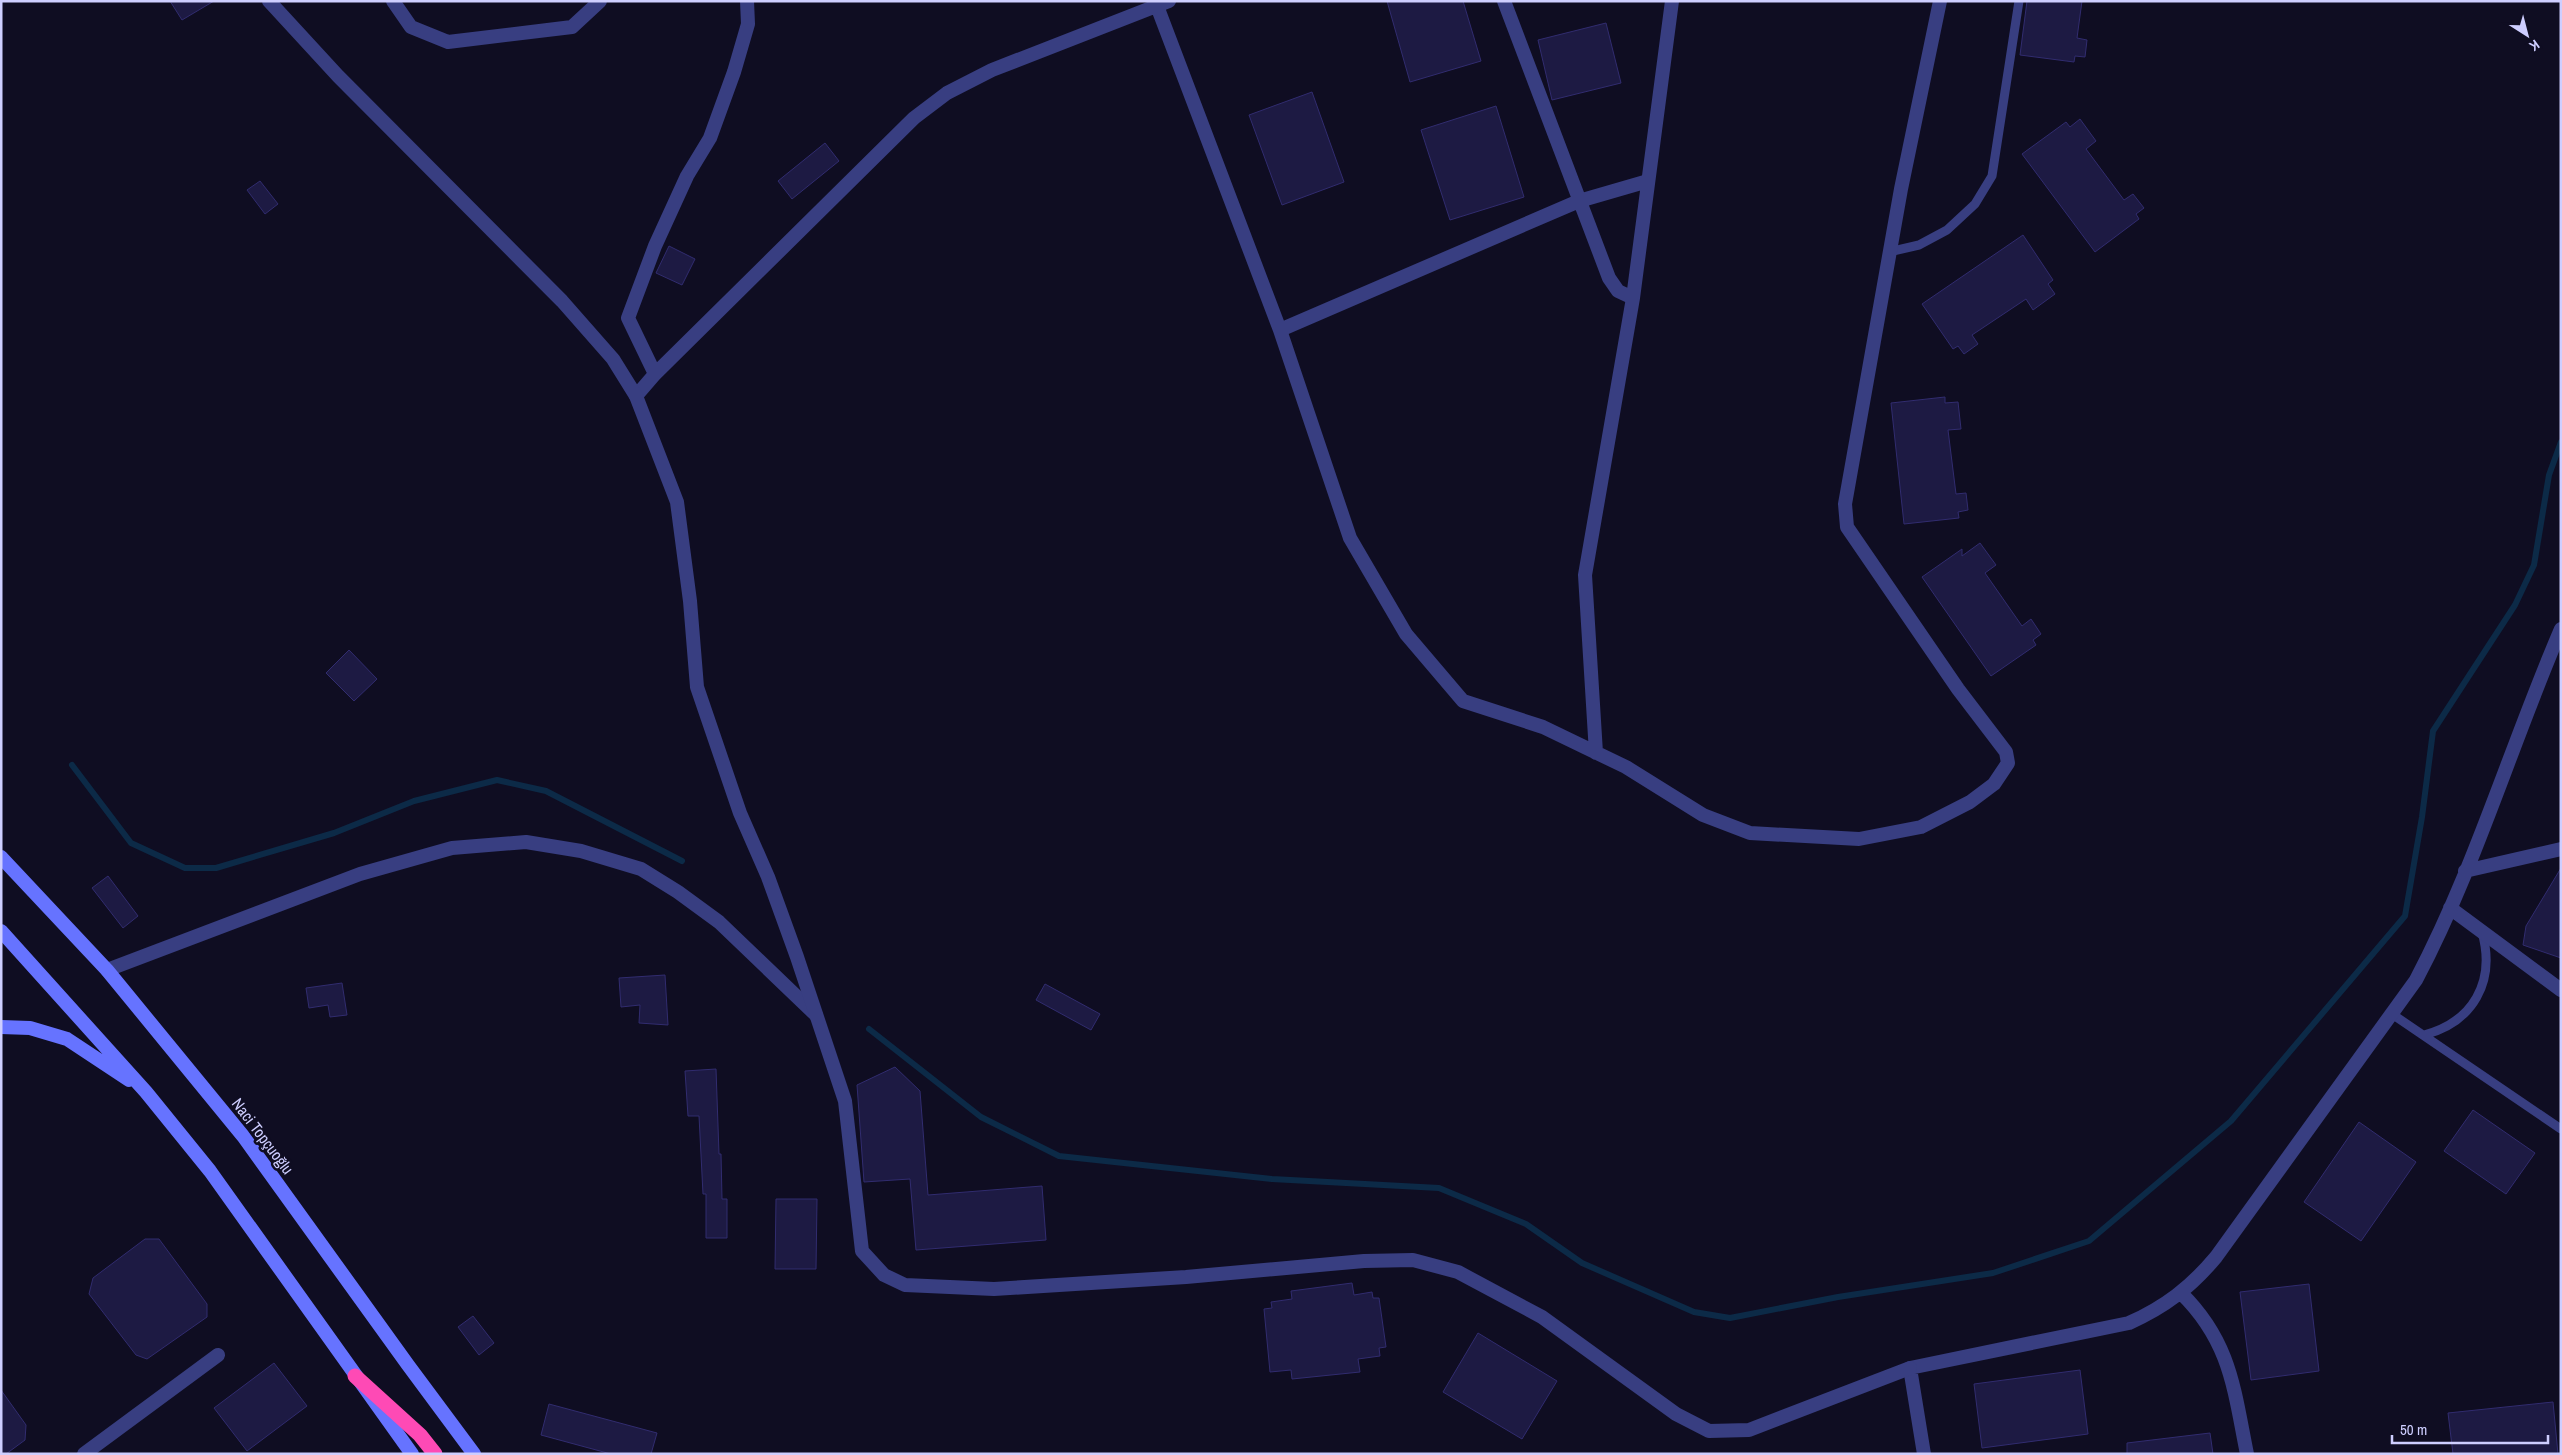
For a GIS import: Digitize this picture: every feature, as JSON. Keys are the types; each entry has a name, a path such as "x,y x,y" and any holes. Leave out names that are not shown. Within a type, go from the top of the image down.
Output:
{"highway":[{"path":"355,1376 420,1435 435,1454"}],"main road":[{"name":"Naci Topçuoğlu","path":"1,857 107,970 243,1136 474,1454"},
{"path":"1,931 146,1092 210,1171 412,1454"},
{"path":"1,1027 30,1028 67,1039 146,1092"}],"street":[{"path":"269,1 338,76 562,301 613,359 636,396 677,502 690,602 697,687 737,804 768,877 845,1101 862,1251 884,1275 905,1285 994,1289 1186,1277 1364,1260 1413,1260 1458,1272 1542,1316 1676,1414 1709,1431 1749,1430 1910,1368 2129,1322 2153,1312 2181,1293 2198,1278 2216,1257 2416,980 2438,938 2536,687 2561,629"},
{"path":"393,1 411,27 448,42 572,27 600,1"},
{"path":"655,374 628,318 655,246 687,176 710,138 734,72 748,24 747,1"},
{"path":"1504,1 1579,201 1613,285 1625,295 1633,298"},
{"path":"1596,752 1585,575 1633,298 1672,1"},
{"path":"636,396 655,374 914,118 947,93 992,70 1163,4 1280,330 1350,538 1406,634 1463,701 1543,727 1626,767 1703,815 1750,833 1858,839 1921,827 1970,802 1994,784 2008,763 2006,752 1958,690 1847,527 1845,504 1889,252 1940,1"},
{"path":"1280,330 1579,201 1648,181"},
{"path":"107,970 360,874 452,848 526,842 581,852 641,869 678,892 719,922 816,1015"},
{"path":"2465,871 2561,849"},
{"path":"2450,908 2561,990"},
{"path":"2181,1293 2203,1317 2221,1347 2228,1364 2248,1454"},
{"path":"84,1454 218,1355"},
{"path":"1910,1368 1924,1454"}],"lane":[{"path":"1889,252 1919,245 1947,230 1975,204 1992,176 2019,1"},
{"path":"2424,1035 2436,1032 2460,1018 2477,998 2487,966 2486,945 2482,932"},
{"path":"2392,1014 2561,1129"}],"building":[{"path":"170,1 214,1 182,20"},
{"path":"1387,1 1463,1 1481,61 1410,82"},
{"path":"2027,1 2082,1 2077,38 2087,40 2085,57 2075,56 2074,62 2020,55"},
{"path":"1606,23 1621,83 1552,100 1538,40"},
{"path":"1312,92 1344,182 1282,205 1249,115"},
{"path":"1496,106 1524,197 1450,220 1421,130"},
{"path":"2080,119 2096,141 2086,149 2124,200 2133,194 2144,208 2136,214 2139,219 2095,252 2022,154 2066,122 2070,127"},
{"path":"825,143 839,161 792,199 778,181"},
{"path":"260,181 278,204 265,214 247,190"},
{"path":"2023,235 2053,280 2048,284 2055,294 2033,310 2026,299 1972,335 1978,344 1964,354 1958,346 1953,349 1922,304"},
{"path":"669,246 695,259 682,285 656,273"},
{"path":"1945,397 1945,403 1958,402 1961,429 1948,430 1956,494 1966,493 1968,510 1958,512 1959,518 1904,524 1891,403"},
{"path":"1980,543 1996,565 1985,573 2022,626 2031,619 2041,634 2033,640 2036,645 1991,676 1922,577 1962,549 1962,556"},
{"path":"349,650 377,679 354,701 326,673"},
{"path":"2561,868 2561,958 2523,945 2526,926"},
{"path":"108,876 138,916 123,928 92,888"},
{"path":"665,975 668,1025 639,1023 640,1005 621,1007 619,978"},
{"path":"342,983 347,1015 330,1017 328,1005 309,1008 306,988"},
{"path":"1045,984 1100,1014 1091,1030 1036,1000"},
{"path":"895,1067 920,1091 928,1195 1042,1186 1046,1240 916,1250 910,1179 864,1182 857,1085"},
{"path":"716,1069 722,1199 727,1199 727,1238 706,1238 706,1194 703,1194 699,1116 688,1116 685,1071"},
{"path":"2473,1110 2535,1153 2506,1194 2444,1151"},
{"path":"2359,1122 2416,1162 2361,1241 2304,1202"},
{"path":"776,1199 817,1199 816,1269 775,1269"},
{"path":"145,1239 159,1239 207,1304 207,1317 147,1359 136,1355 89,1294 93,1278"},
{"path":"1352,1283 1354,1295 1372,1292 1373,1298 1379,1298 1386,1347 1379,1348 1380,1356 1358,1359 1360,1372 1292,1379 1291,1370 1270,1372 1264,1309 1272,1308 1271,1302 1292,1299 1291,1291"},
{"path":"2309,1284 2319,1371 2251,1380 2240,1292"},
{"path":"473,1316 494,1343 479,1355 458,1327"},
{"path":"1478,1333 1557,1381 1522,1439 1443,1392"},
{"path":"274,1363 307,1406 247,1451 214,1408"},
{"path":"2080,1370 2088,1434 1982,1448 1974,1384"},
{"path":"1,1390 26,1425 25,1440 6,1454 1,1454"},
{"path":"2553,1402 2558,1454 2453,1454 2448,1413"},
{"path":"549,1404 657,1433 651,1454 611,1454 541,1435"},
{"path":"2210,1433 2213,1454 2127,1454 2127,1443"}],"waterway":[{"path":"869,1029 981,1117 1059,1156 1272,1179 1439,1188 1526,1224 1582,1263 1694,1312 1730,1318 1838,1297 1993,1273 2089,1241 2231,1121 2405,916 2422,817 2433,731 2515,605 2534,565 2549,475 2561,442"},
{"path":"72,765 131,843 185,868 216,868 334,833 414,801 497,780 546,791 682,861"}]}
